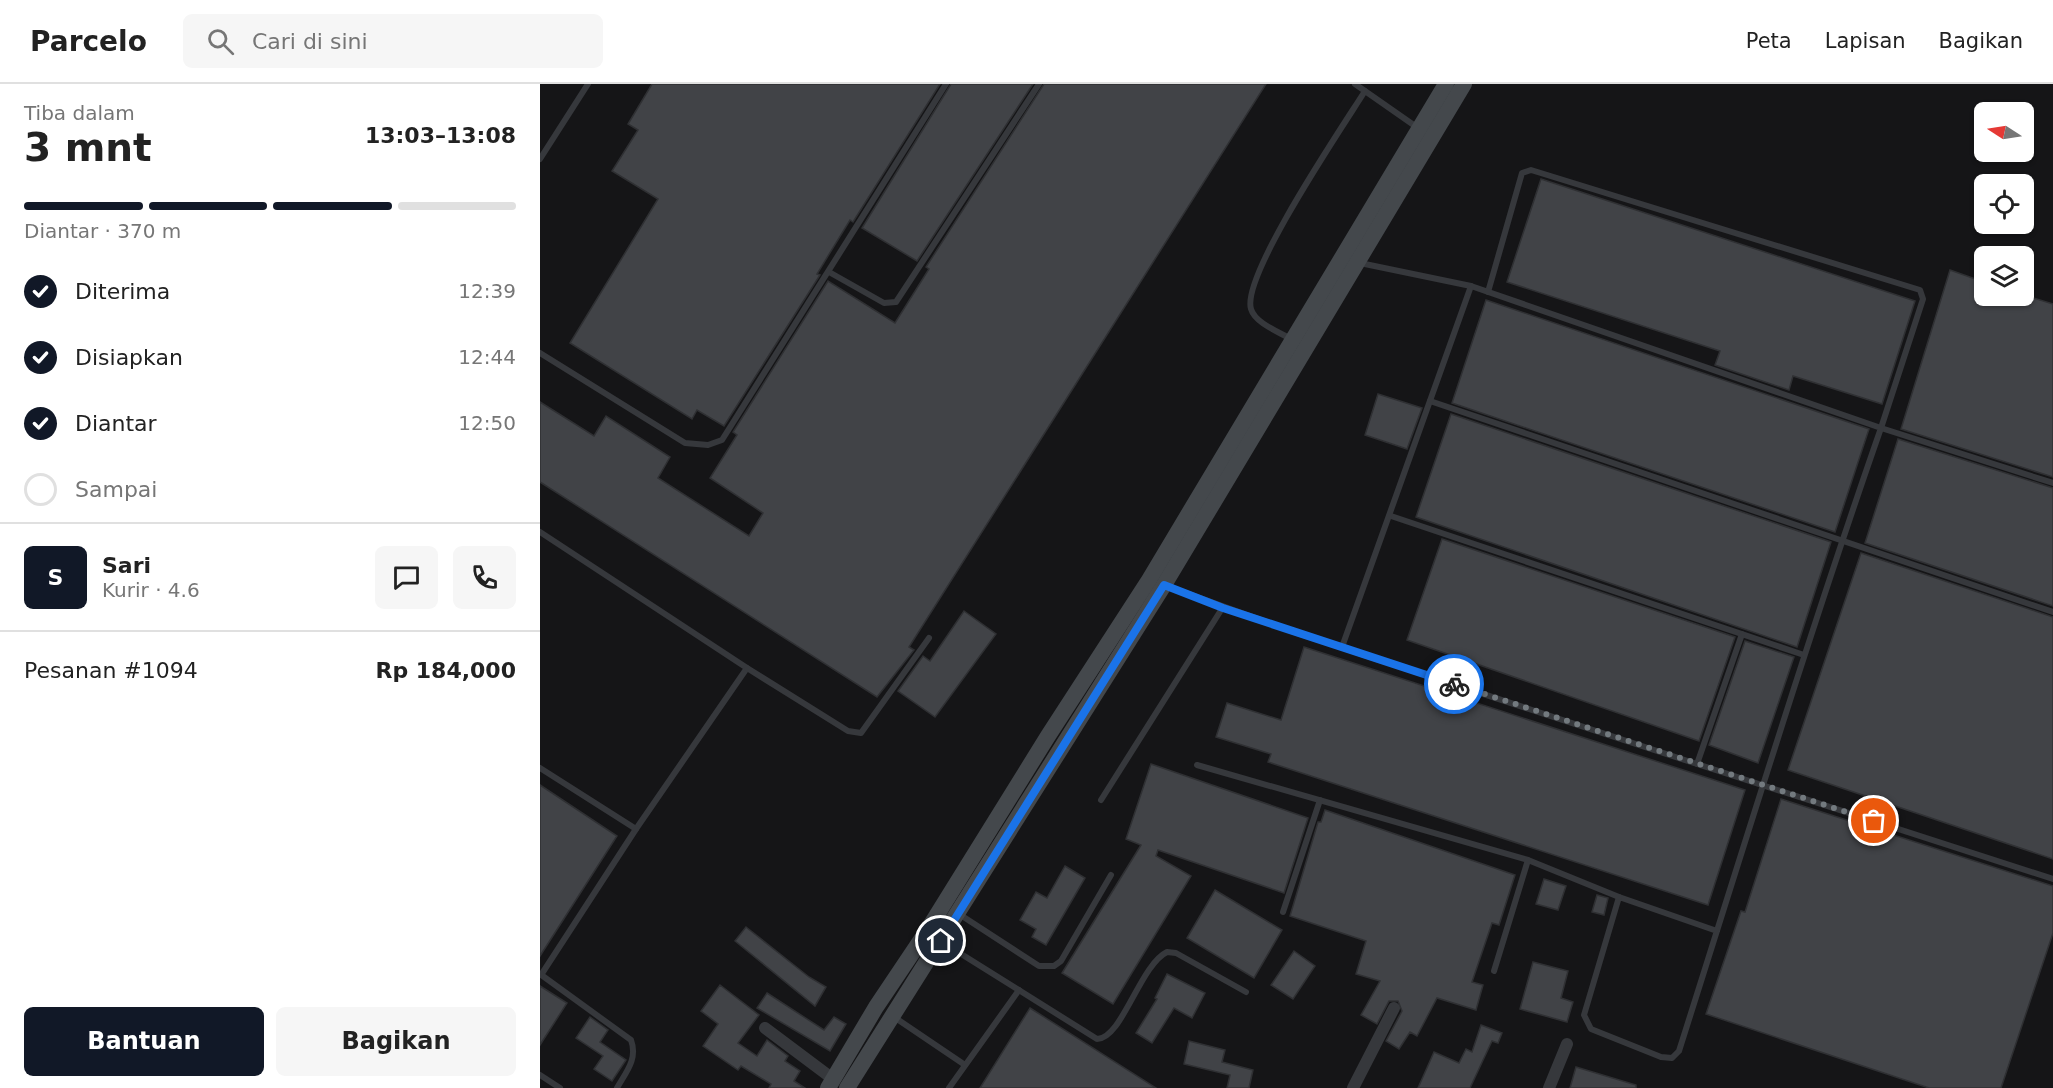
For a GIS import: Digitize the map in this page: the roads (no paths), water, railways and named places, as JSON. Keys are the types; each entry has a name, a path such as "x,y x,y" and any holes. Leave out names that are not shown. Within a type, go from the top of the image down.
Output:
{"street":[{"path":"836,1085 876,1007 927,931 950,908 1359,263 1425,134 1446,84"},
{"path":"1157,582 1293,341 1425,134 1464,84"},
{"path":"836,1085 891,1015 941,941 950,908"},
{"path":"1353,1088 1394,1008"},
{"path":"765,1028 836,1085"},
{"path":"1548,1088 1567,1044"}],"lane":[{"path":"540,159 588,84"},
{"path":"540,353 685,443 708,445 722,440 946,84"},
{"path":"829,272 884,303 896,303 1039,84"},
{"path":"1355,84 1425,134"},
{"path":"1293,341 1256,318 1251,311 1250,296 1271,246 1365,91"},
{"path":"1488,292 1522,173 1531,170 1920,290 1923,298 1761,786 1679,1051 1672,1058 1661,1057 1591,1029 1586,1023 1584,1015 1619,897"},
{"path":"1359,263 1471,286 1881,428 2053,483"},
{"path":"1342,647 1391,516 1471,286"},
{"path":"1430,401 2053,612"},
{"path":"1391,516 1804,655"},
{"path":"540,532 747,668 848,731 861,733 929,638"},
{"path":"1157,582 1223,608 1761,786 2053,879"},
{"path":"1101,800 1223,608"},
{"path":"1697,764 1743,634"},
{"path":"617,1088 634,1059 631,1040 541,974 636,829 747,668"},
{"path":"1197,765 1528,860 1619,897 1717,931"},
{"path":"540,768 636,829"},
{"path":"1283,912 1320,800"},
{"path":"1494,971 1528,860"},
{"path":"950,908 1039,966 1054,966 1060,961 1111,875"},
{"path":"927,931 1097,1040 1111,1034 1152,963 1167,952 1176,953 1246,992"},
{"path":"949,1088 1019,990"},
{"path":"891,1015 965,1065"},
{"path":"540,1075 560,1088"}]}
